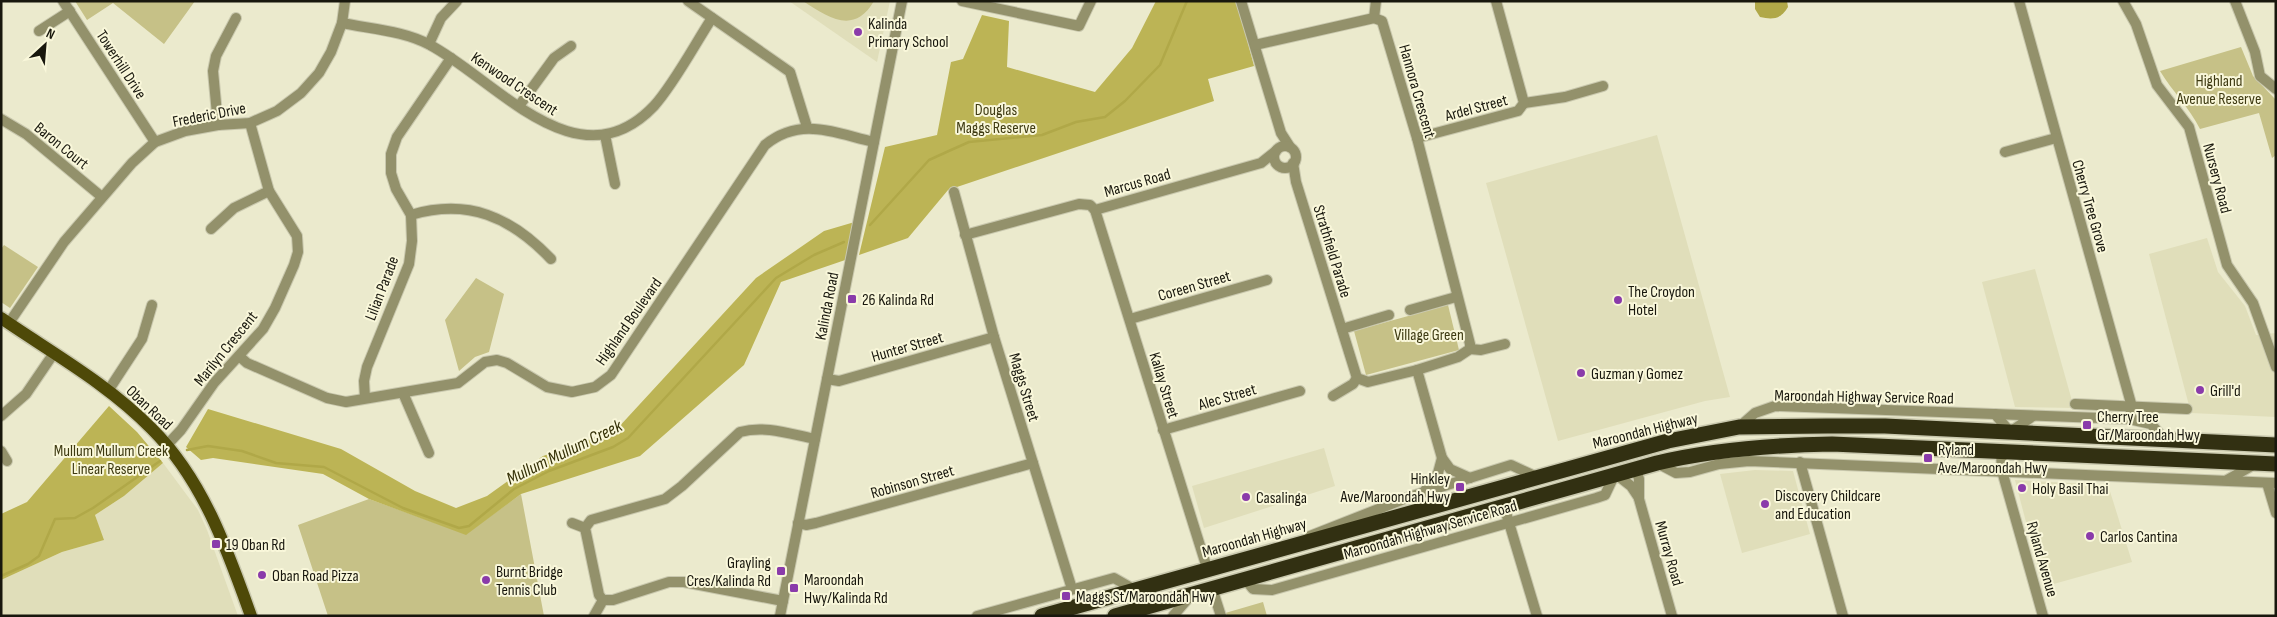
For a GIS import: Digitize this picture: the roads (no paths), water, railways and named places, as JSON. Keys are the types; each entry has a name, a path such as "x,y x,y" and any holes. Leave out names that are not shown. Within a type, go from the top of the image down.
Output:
{"highway":[{"name":"Maroondah Highway","path":"1042,616 1207,568 1668,440 1739,427 1885,426 1955,431 2276,445"},
{"path":"1955,431 1955,451"},
{"path":"1116,616 1636,469 1724,450 1782,445 1832,444 2276,464"},
{"path":"1625,453 1636,469"},
{"path":"1207,568 1212,588"}],"main road":[{"name":"Oban Road","path":"5,321 108,391 144,421 167,445 192,481 216,524 251,616"}],"street":[{"name":"Towerhill Drive","path":"63,1 155,142"},
{"name":"Frederic Drive","path":"5,321 64,242 132,163 155,142 185,131 218,125 250,123 277,110 301,93 319,73 332,52 342,23 345,1"},
{"path":"429,44 441,18 457,1"},
{"path":"688,1 790,72 807,127"},
{"name":"Kalinda Road","path":"780,616 902,1"},
{"path":"962,1 1078,26 1091,1"},
{"path":"1241,1 1281,133 1296,156 1293,163 1288,167 1280,166 1275,161 1281,133"},
{"path":"1255,45 1374,18 1376,1"},
{"name":"Ardel Street","path":"1417,138 1518,110 1524,103 1496,1"},
{"name":"Cherry Tree Grove","path":"2019,1 2132,407 2130,419"},
{"name":"Nursery Road","path":"2124,1 2136,24 2157,85 2189,127 2227,265 2253,303 2276,367"},
{"path":"2235,1 2255,52 2260,76 2276,89"},
{"path":"39,31 70,11"},
{"path":"218,125 213,71 216,56 236,18"},
{"name":"Kenwood Crescent","path":"342,23 405,36 429,44 519,106 560,130 588,135 605,135 631,124 654,106 712,18"},
{"name":"Hannora Crescent","path":"1374,18 1382,21 1417,138 1470,349"},
{"path":"519,106 554,58 571,46"},
{"name":"Lilian Parade","path":"365,398 364,382 367,367 408,264 412,241 411,215 396,189 391,172 391,154 397,137 451,58"},
{"path":"1524,103 1565,97 1603,86"},
{"name":"Baron Court","path":"1,119 26,134 102,197"},
{"name":"Marilyn Crescent","path":"167,445 181,430 214,383 262,329 274,308 298,252 297,236 269,191 250,123"},
{"name":"Highland Boulevard","path":"239,356 247,363 327,398 346,402 458,383 485,362 497,360 508,362 547,387 572,392 584,390 604,381 611,375 765,145 777,135 792,129 807,127 874,142"},
{"path":"605,135 615,184"},
{"path":"2005,152 2056,138"},
{"path":"1276,150 1283,146 1290,147"},
{"name":"Marcus Road","path":"1261,163 1276,150"},
{"name":"Marcus Road","path":"965,236 1079,204 1090,205 1095,210 1261,163 1280,166"},
{"name":"Strathfield Parade","path":"1293,163 1296,182 1357,378"},
{"name":"Strathfield Parade","path":"1280,166 1296,182"},
{"path":"211,229 234,208 269,191"},
{"name":"Maggs Street","path":"954,192 994,337 1072,589"},
{"path":"411,215 424,211 452,208 485,213 522,232 551,259"},
{"name":"Kallay Street","path":"1095,210 1207,568"},
{"name":"Coreen Street","path":"1130,319 1267,280"},
{"path":"1410,310 1456,297"},
{"path":"108,391 142,340 152,305"},
{"path":"1342,329 1389,315"},
{"name":"Hunter Street","path":"827,379 839,381 994,337"},
{"path":"1333,396 1353,384 1357,378 1368,382 1458,358 1470,349 1481,350 1505,344"},
{"path":"1,416 26,394 54,354"},
{"path":"1416,370 1442,458 1450,469 1470,478"},
{"name":"Alec Street","path":"1163,430 1300,391"},
{"path":"403,393 429,453"},
{"path":"2075,404 2187,409"},
{"name":"Maroondah Highway Service Road","path":"1739,427 1755,413 1775,406 2130,419 2151,424 2165,440"},
{"path":"1995,414 2010,432 2033,416"},
{"path":"603,600 599,595 585,528 591,520 665,499 682,486 740,432 751,429 772,430 815,439"},
{"path":"1,451 8,461"},
{"name":"Ryland Avenue","path":"2001,452 2002,472 2043,616"},
{"path":"1424,492 1438,473 1442,458"},
{"path":"1658,463 1676,473 1749,460 2272,483 2276,514"},
{"path":"1800,462 1843,616"},
{"name":"Robinson Street","path":"798,524 816,523 1033,463"},
{"path":"2227,480 2256,464"},
{"name":"Maroondah Highway Service Road","path":"1291,545 1324,528 1424,492 1511,465 1537,476"},
{"name":"Murray Road","path":"1636,469 1639,479 1639,499"},
{"name":"Maroondah Highway Service Road","path":"1246,579 1253,589 1272,590 1605,495 1616,475"},
{"name":"Murray Road","path":"1616,475 1632,486 1639,499 1672,616"},
{"path":"1504,506 1537,616"},
{"path":"572,523 585,528"},
{"path":"977,616 1114,578 1135,590"},
{"path":"603,600 613,600 669,582 684,582 783,600"},
{"path":"1212,588 1221,616"},
{"path":"1173,616 1192,594"},
{"path":"594,616 603,600"}],"waterway":[{"name":"Mullum Mullum Creek","path":"870,225 929,160 969,142 1042,135 1076,122 1105,117 1125,101 1160,65 1187,1"},
{"name":"Mullum Mullum Creek","path":"187,450 208,446 242,451 276,463 324,467 403,508 459,528 469,526 514,489 549,471 613,447 628,438 776,278 814,255 844,242"},
{"name":"Mullum Mullum Creek","path":"1,576 28,564 39,556 55,519 75,518 93,508 160,461"}],"place":[{"name":"Kalinda Primary School","path":"858,32"},
{"name":"26 Kalinda Rd","path":"852,299"},
{"name":"The Croydon Hotel","path":"1618,300"},
{"name":"Guzman y Gomez","path":"1581,373"},
{"name":"Grill'd","path":"2200,390"},
{"name":"Cherry Tree Gr/Maroondah Hwy","path":"2087,425"},
{"name":"Ryland Ave/Maroondah Hwy","path":"1928,458"},
{"name":"Hinkley Ave/Maroondah Hwy","path":"1460,487"},
{"name":"Holy Basil Thai","path":"2022,488"},
{"name":"Casalinga","path":"1246,497"},
{"name":"Discovery Childcare and Education","path":"1765,504"},
{"name":"Carlos Cantina","path":"2090,536"},
{"name":"19 Oban Rd","path":"216,544"},
{"name":"Grayling Cres/Kalinda Rd","path":"781,571"},
{"name":"Oban Road Pizza","path":"262,575"},
{"name":"Burnt Bridge Tennis Club","path":"486,580"},
{"name":"Maroondah Hwy/Kalinda Rd","path":"794,588"},
{"name":"Maggs St/Maroondah Hwy","path":"1066,596"}],"park label":[{"name":"Highland Avenue Reserve","path":"2219,89"},
{"name":"Douglas Maggs Reserve","path":"996,118"},
{"name":"Village Green","path":"1429,334"},
{"name":"Mullum Mullum Creek Linear Reserve","path":"111,459"}]}
